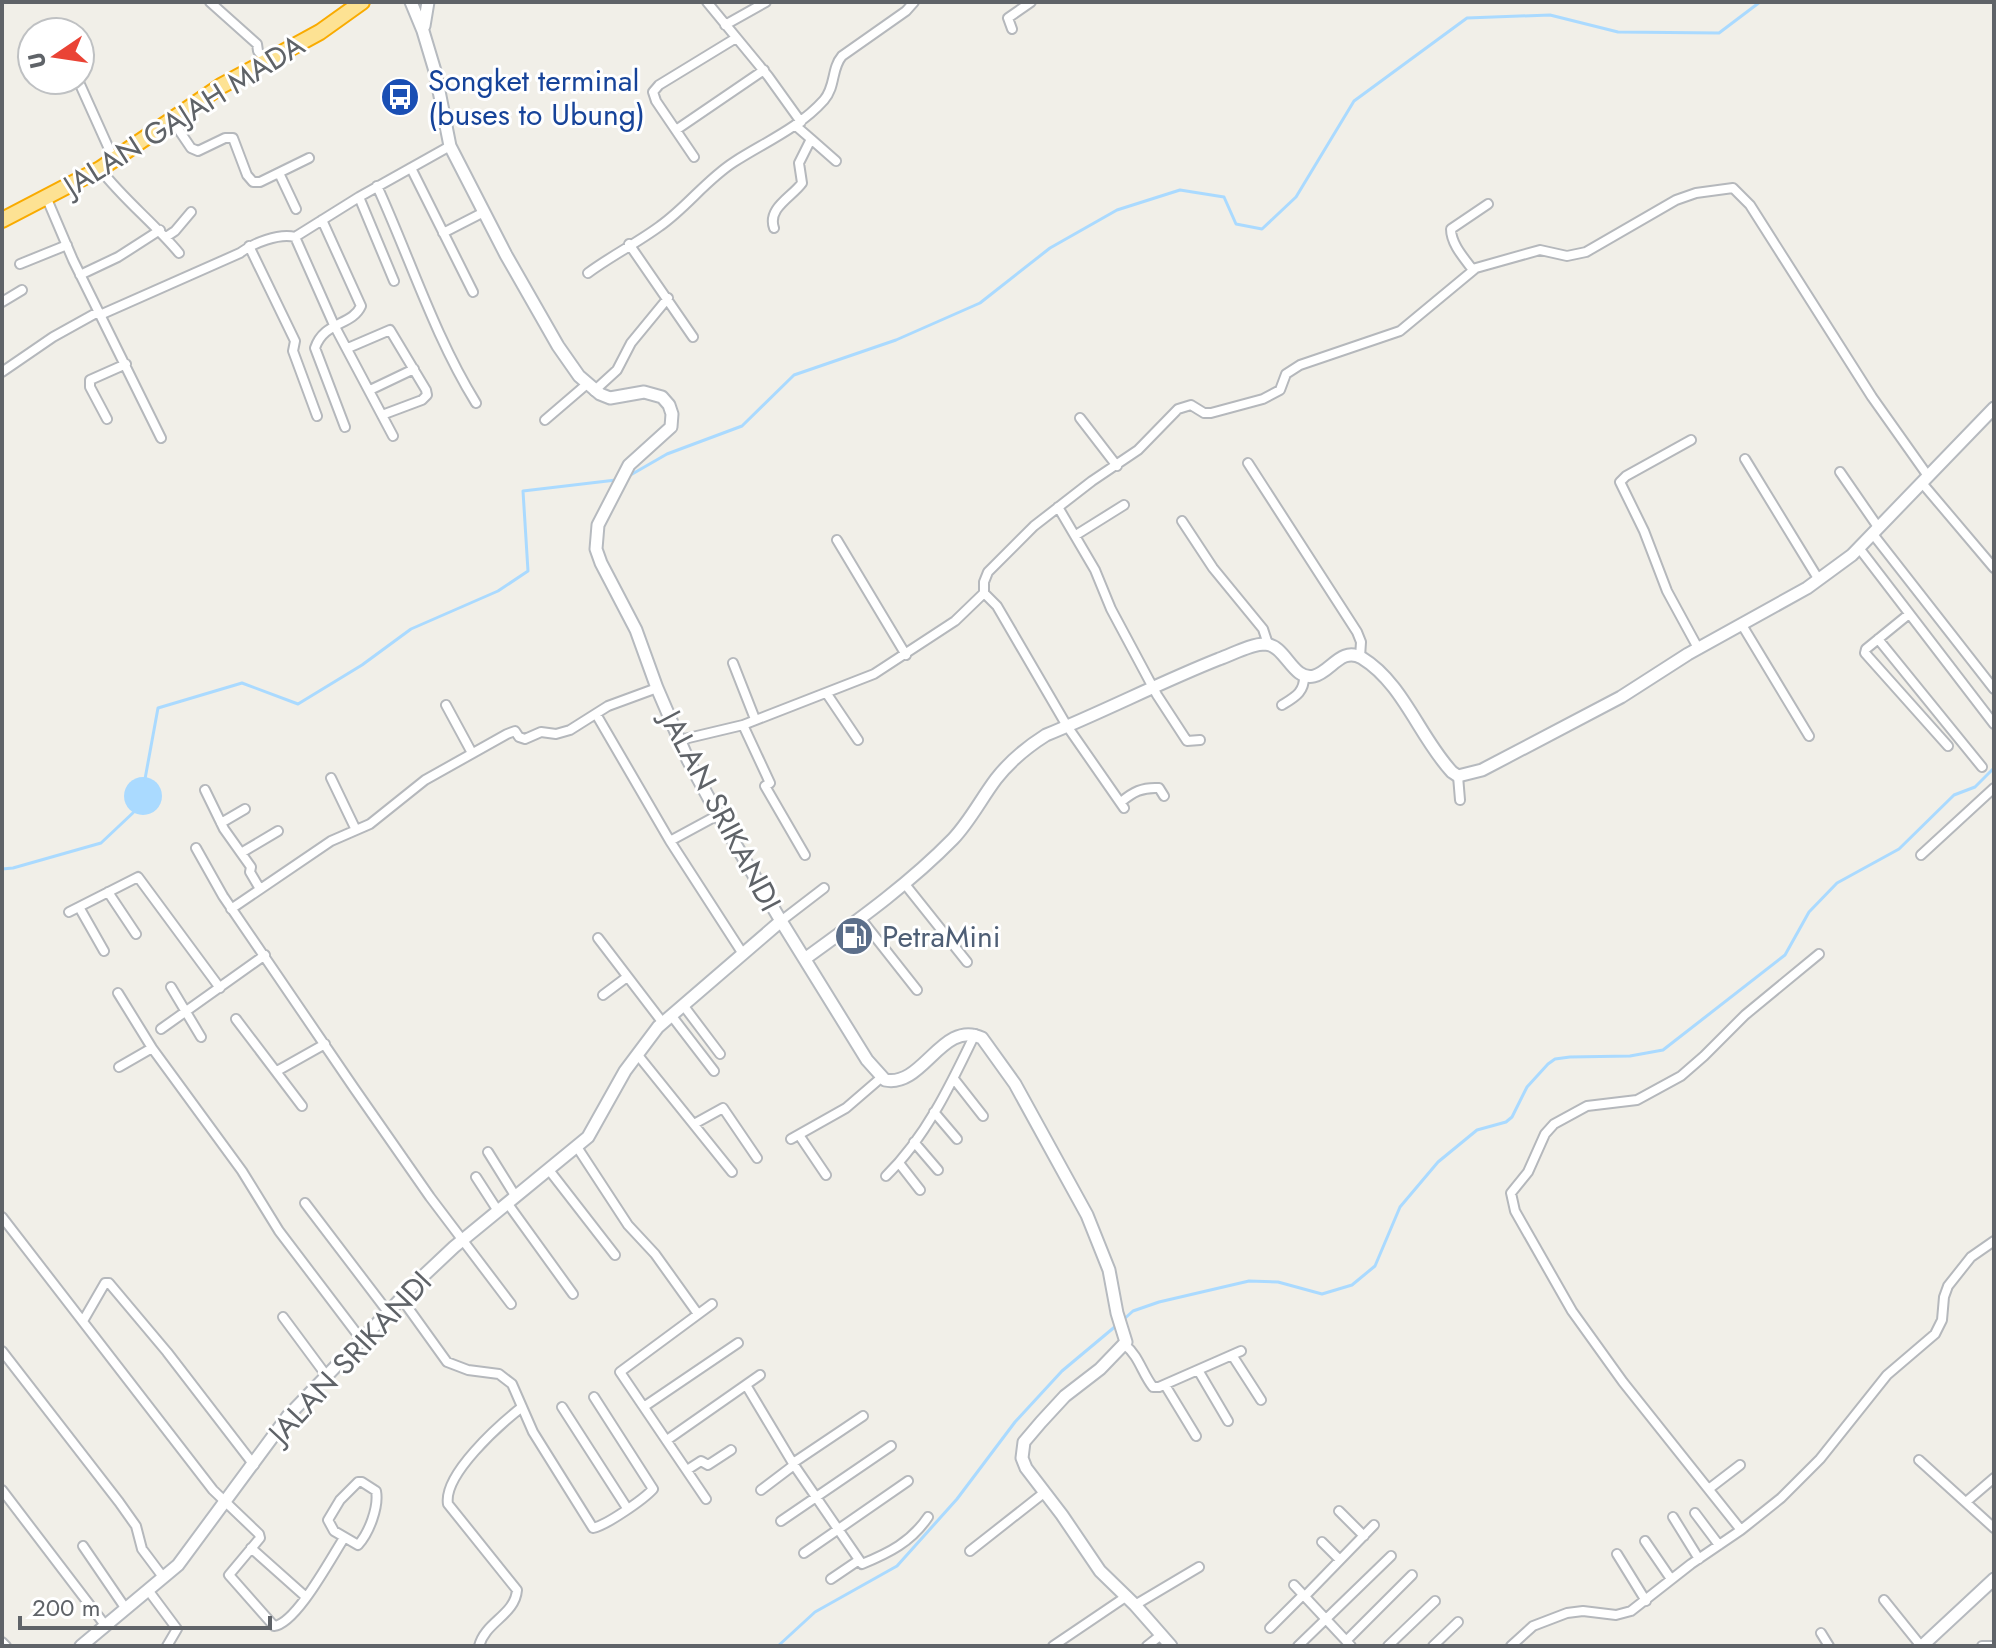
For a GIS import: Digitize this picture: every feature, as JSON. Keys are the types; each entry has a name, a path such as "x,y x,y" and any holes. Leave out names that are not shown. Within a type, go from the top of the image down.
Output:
{"highway":[{"name":"JALAN GAJAH MADA","path":"2,220 100,169 221,86 320,32 362,2"}],"street":[{"path":"210,2 257,44 266,61"},
{"path":"411,2 435,71 450,146 544,323 568,362 590,387"},
{"path":"423,31 428,2"},
{"path":"707,2 764,70 798,124 836,161"},
{"path":"725,25 766,2"},
{"path":"588,273 659,227 713,177 734,162 798,124 826,97 834,81 835,65 842,56 906,11 914,2"},
{"path":"1012,29 1008,18 1031,2"},
{"path":"694,157 656,101 655,89 736,38"},
{"path":"676,130 764,70"},
{"path":"85,96 114,160"},
{"path":"172,120 195,150 202,150 225,138 233,138 247,175 253,182 260,182 309,158"},
{"path":"774,228 771,221 774,212 802,183 799,163 811,139"},
{"path":"2,372 53,337 99,313 240,253 249,246 283,236 295,237 377,186 450,146"},
{"path":"411,168 473,292"},
{"path":"100,169 126,201 179,253"},
{"path":"279,173 296,209"},
{"path":"377,186 411,261 430,315 476,403"},
{"path":"1164,796 1159,788 1136,790 1122,805 1067,726 997,606 984,593 988,572 1026,533 1138,450 1178,409 1191,405 1207,413 1268,397 1280,390 1286,374 1300,365 1406,328 1473,270 1540,250 1567,256 1586,252 1676,200 1696,193 1733,188 1750,205 1925,479 1994,568"},
{"path":"359,197 394,281"},
{"path":"47,199 80,275 161,438"},
{"path":"1473,270 1450,233 1451,229 1488,204"},
{"path":"80,275 175,231 191,212"},
{"path":"443,233 484,212"},
{"path":"322,220 361,306 358,313 334,325 319,338 315,353 345,427"},
{"path":"295,237 334,325 393,436"},
{"path":"629,244 693,337"},
{"path":"20,264 67,245"},
{"path":"249,246 295,341 293,351 317,416"},
{"path":"2,302 22,290"},
{"path":"545,420 617,370 631,343 668,298"},
{"path":"348,348 390,330 414,369 427,395 382,415"},
{"path":"107,419 90,387 90,380 126,364"},
{"path":"370,390 414,369"},
{"name":"JALAN SRIKANDI","path":"82,1646 186,1555 288,1416 401,1298 463,1240 593,1131 637,1054 667,1019 781,921 718,815 680,740 636,630 598,557 598,525 629,465 671,427 669,405 662,397 651,393 610,398 590,387"},
{"path":"1458,776 1482,770 1524,750 1621,697 1698,648 1819,580 1859,548 1994,408"},
{"path":"1080,418 1117,466"},
{"path":"1691,440 1622,479 1620,484 1644,531 1667,591 1698,648"},
{"path":"1745,459 1819,580"},
{"path":"1248,463 1357,632 1361,642 1360,657"},
{"path":"1840,472 1875,530 1994,689"},
{"path":"1076,535 1124,505"},
{"path":"1058,507 1095,570 1114,616 1153,688 1185,738 1190,742 1200,740"},
{"path":"1182,521 1213,568 1259,623 1268,644 1304,675 1300,693 1282,705"},
{"path":"837,540 906,655"},
{"path":"1859,548 1994,724"},
{"path":"680,740 743,725 874,674 955,621 984,593"},
{"path":"1909,614 1866,649 1866,656 1948,746"},
{"path":"1742,625 1809,736"},
{"path":"1878,639 1982,767"},
{"path":"806,958 861,919 956,836 997,779 1016,758 1046,735 1231,655 1268,644"},
{"path":"1304,675 1320,674 1348,655 1360,657 1387,682 1445,765 1458,776 1460,800"},
{"path":"733,663 755,719"},
{"path":"227,903 260,889 331,841 379,819 425,780 515,731 525,739 541,732 556,734 578,727 615,703 657,688"},
{"path":"827,694 858,740"},
{"path":"446,705 472,753"},
{"path":"596,714 670,841 743,954"},
{"path":"743,725 770,783 765,786 805,855"},
{"path":"331,778 356,830"},
{"path":"1921,855 1994,788"},
{"path":"205,790 260,889"},
{"path":"221,823 245,809"},
{"path":"670,841 718,815"},
{"path":"241,853 278,831"},
{"path":"196,848 227,903 430,1197 511,1304"},
{"path":"69,912 138,877 220,988"},
{"path":"904,883 967,962"},
{"path":"824,888 781,921 867,1060 888,1081 899,1080 963,1034 975,1034 987,1043 1015,1084 1087,1215 1109,1270 1125,1338 1153,1387 1165,1385 1237,1353 1261,1400"},
{"path":"108,892 136,934"},
{"path":"79,907 104,951"},
{"path":"861,919 917,990"},
{"path":"598,938 627,977 714,1071"},
{"path":"1741,1530 1623,1382 1572,1311 1515,1211 1511,1193 1528,1172 1545,1134 1554,1124 1587,1106 1637,1100 1681,1076 1745,1015 1819,954"},
{"path":"161,1029 265,955"},
{"path":"603,995 627,977"},
{"path":"171,987 201,1037"},
{"path":"118,993 152,1048 242,1171 279,1231 361,1339"},
{"path":"683,1005 720,1054"},
{"path":"236,1019 302,1106"},
{"path":"886,1176 899,1163 934,1112 975,1034"},
{"path":"277,1071 325,1044"},
{"path":"119,1067 152,1048"},
{"path":"637,1054 732,1172"},
{"path":"826,1175 795,1137 846,1108 882,1077"},
{"path":"954,1079 983,1116"},
{"path":"694,1124 723,1108 757,1158"},
{"path":"934,1112 957,1139"},
{"path":"914,1142 938,1170"},
{"path":"577,1147 628,1225 655,1254 698,1314"},
{"path":"488,1152 507,1204"},
{"path":"899,1163 920,1190"},
{"path":"549,1170 615,1255"},
{"path":"476,1177 507,1204 573,1294"},
{"path":"305,1203 388,1312"},
{"path":"2,1217 224,1503 259,1534 260,1538 229,1575 274,1626 281,1626 306,1597 344,1538"},
{"path":"1511,1646 1533,1626 1558,1616 1583,1611 1623,1614 1646,1601 1781,1498 1813,1467 1887,1375 1935,1334 1942,1320 1948,1286 1971,1257 1994,1241"},
{"path":"83,1321 105,1283 109,1283 254,1465"},
{"path":"401,1298 442,1358 454,1366 506,1377 519,1395 533,1432 593,1528 599,1527 653,1489 594,1397"},
{"path":"706,1499 620,1372 712,1304"},
{"path":"283,1317 326,1375"},
{"path":"1125,1338 1100,1369 1065,1396 1024,1442 1021,1450 1023,1463 1100,1571 1131,1600 1171,1646"},
{"path":"645,1406 738,1343"},
{"path":"2,1351 130,1517 139,1531 142,1549 163,1577"},
{"path":"1198,1370 1228,1421"},
{"path":"667,1440 760,1375"},
{"path":"746,1385 793,1464 862,1564 891,1552 917,1534 928,1517"},
{"path":"1165,1385 1196,1436"},
{"path":"479,1646 486,1629 512,1606 517,1590 448,1504 447,1493 478,1447 522,1407"},
{"path":"562,1407 627,1508"},
{"path":"761,1490 863,1416"},
{"path":"781,1521 891,1446"},
{"path":"687,1470 701,1461 708,1465 731,1450"},
{"path":"1919,1460 1994,1528"},
{"path":"1710,1488 1740,1465"},
{"path":"1966,1502 1994,1478"},
{"path":"804,1553 908,1481"},
{"path":"362,1482 376,1491 376,1504 361,1543 355,1545 344,1538 330,1527 328,1520 352,1485 362,1482"},
{"path":"2,1490 105,1625"},
{"path":"970,1551 1045,1492"},
{"path":"1339,1511 1364,1536"},
{"path":"1695,1513 1719,1545"},
{"path":"1673,1517 1699,1559"},
{"path":"1270,1628 1374,1525"},
{"path":"1645,1541 1671,1579"},
{"path":"1322,1542 1340,1560"},
{"path":"83,1546 126,1609"},
{"path":"251,1548 306,1597"},
{"path":"1617,1554 1646,1601"},
{"path":"1298,1646 1391,1556"},
{"path":"831,1579 859,1560"},
{"path":"1053,1646 1131,1600 1199,1567"},
{"path":"1294,1585 1345,1643 1412,1575"},
{"path":"1884,1600 1925,1645 1994,1579"},
{"path":"148,1590 177,1629 167,1646"},
{"path":"1388,1646 1435,1601"},
{"path":"1433,1646 1458,1622"},
{"path":"1821,1633 1829,1646"},
{"path":"1147,1646 1161,1635"},
{"path":"1982,1646 1993,1646"}],"water":[{"path":"143,777 156,783 162,796 156,809 143,815 130,809 124,796 130,783"}],"waterway":[{"path":"627,477 667,454 742,426 794,375 896,340 980,303 1050,248 1117,210 1180,190 1224,197 1236,224 1262,229 1296,197 1354,101 1467,18 1550,15 1618,32 1719,33 1760,2"},
{"path":"145,779 158,708 242,683 298,704 362,665 411,629 498,591 528,571 523,491 616,480"},
{"path":"1123,1320 1133,1311 1159,1302 1249,1281 1278,1282 1322,1294 1352,1285 1375,1266 1400,1207 1438,1162 1477,1130 1506,1122 1512,1117 1527,1087 1548,1064 1555,1059 1570,1057 1630,1056 1663,1050 1785,955 1809,912 1837,883 1899,849 1954,795 1975,787 1994,768"},
{"path":"2,869 101,843 136,810"},
{"path":"778,1646 815,1612 897,1566 957,1499 1015,1422 1062,1371 1117,1325"}],"place":[{"name":"Songket terminal (buses to Ubung)","path":"400,97"},
{"name":"PetraMini","path":"854,936"}]}
